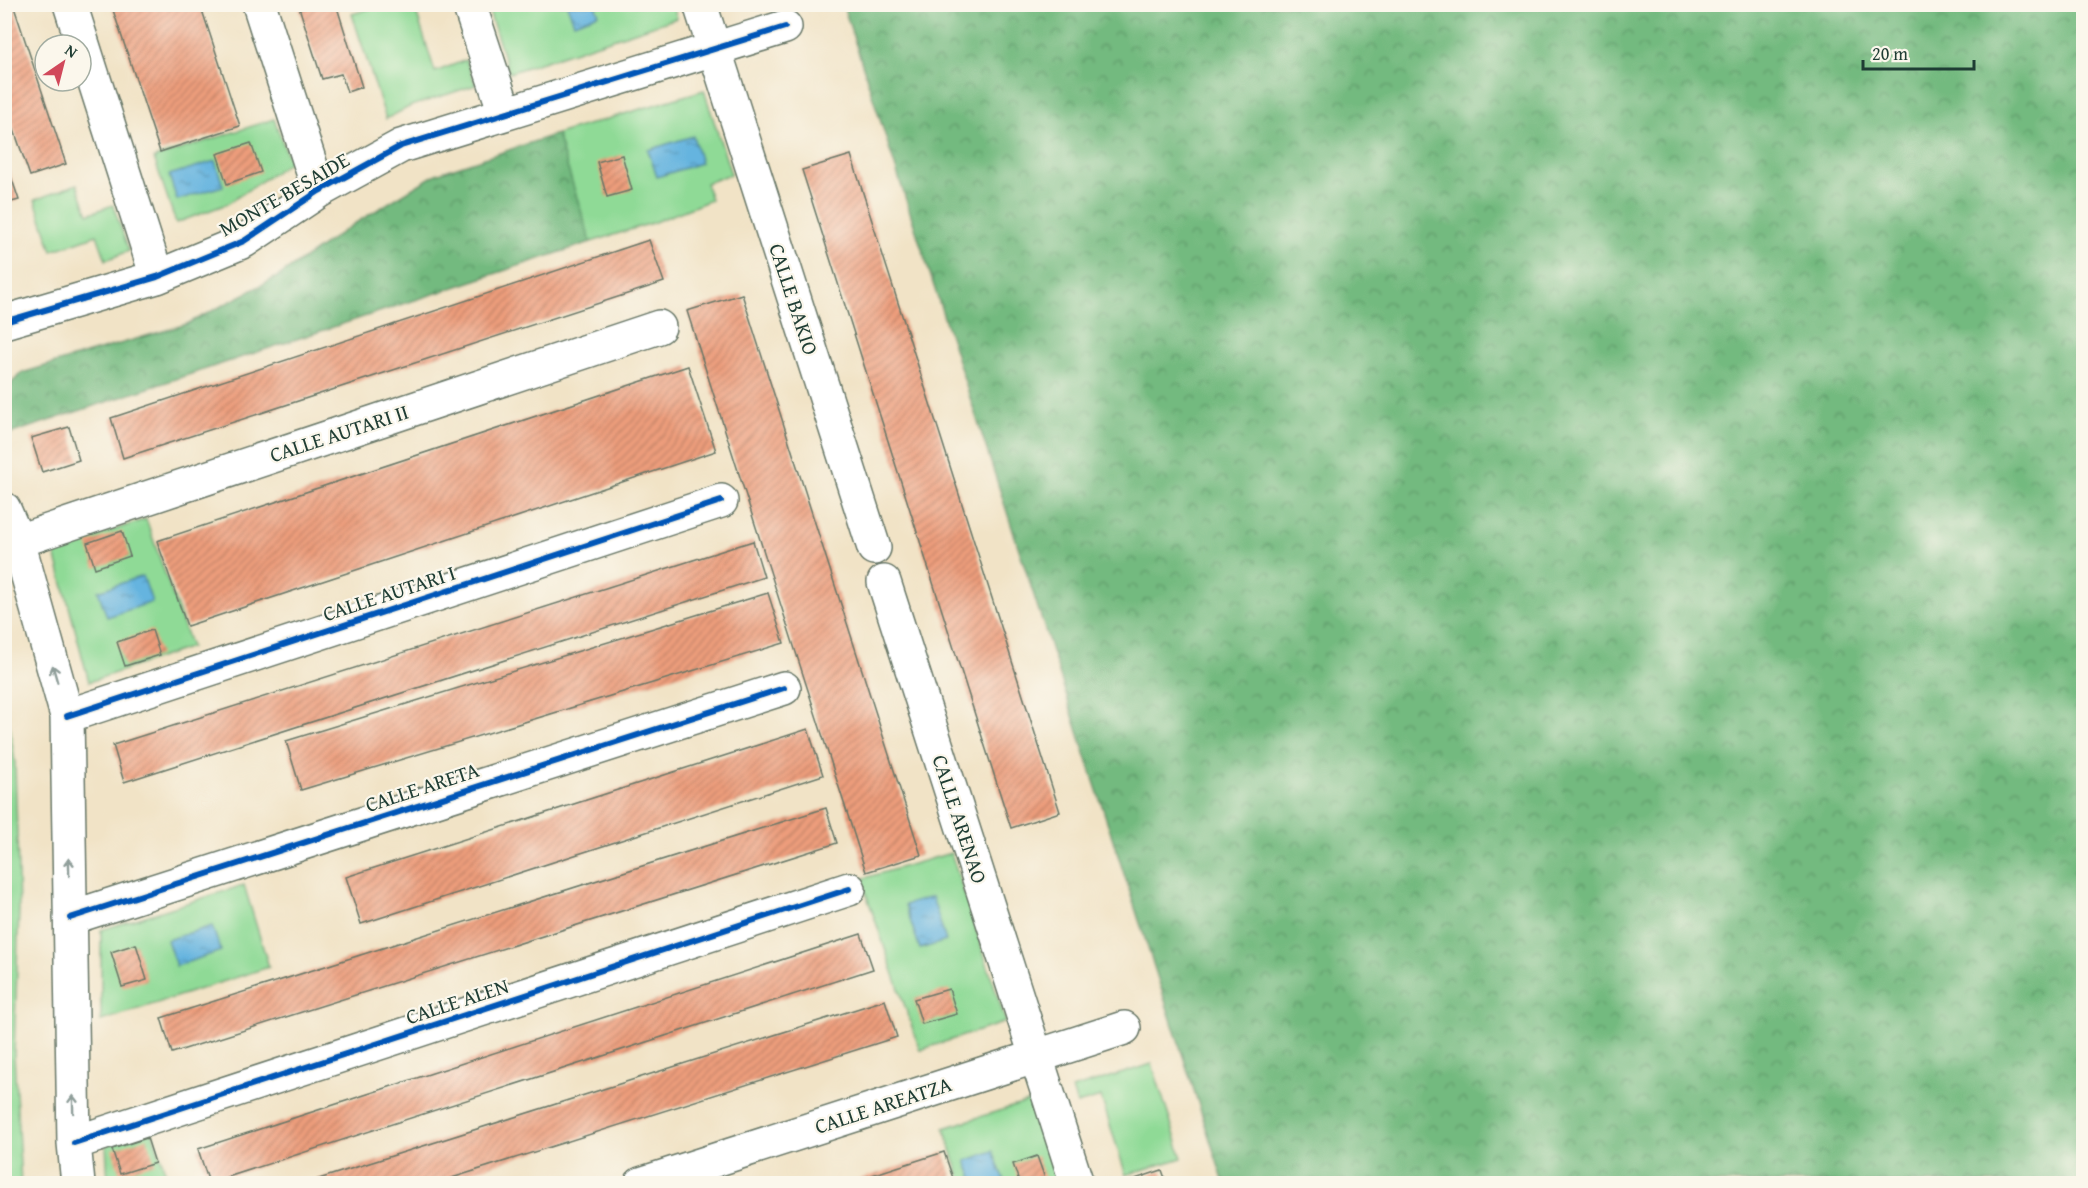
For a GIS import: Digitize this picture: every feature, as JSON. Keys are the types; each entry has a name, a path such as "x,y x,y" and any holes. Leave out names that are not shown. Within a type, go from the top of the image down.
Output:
{"street":[{"path":"70,4 157,277"},
{"path":"259,4 319,191"},
{"path":"469,4 505,113"},
{"name":"CALLE BAKIO","path":"700,4 873,548"},
{"name":"MONTE BESAIDE","path":"4,322 157,277 244,241 319,191 401,146 785,27"},
{"name":"CALLE AUTARI II","path":"18,541 659,327"},
{"name":"CALLE AUTARI I","path":"67,716 722,501"},
{"path":"4,509 18,541 67,716 74,1143 78,1184"},
{"name":"CALLE ARENAO","path":"884,582 1077,1184"},
{"name":"CALLE ARETA","path":"70,918 784,688"},
{"name":"CALLE ALEN","path":"74,1143 849,889"},
{"name":"CALLE AREATZA","path":"641,1184 1124,1028"}],"green space":[{"path":"381,5 414,5 435,72 466,60 476,85 411,106 386,119 352,14"},
{"path":"487,5 673,5 677,18 509,73"},
{"path":"843,5 2083,5 2083,1183 1224,1183"},
{"path":"704,90 731,174 706,183 711,200 652,223 591,242 557,134"},
{"path":"274,119 290,162 227,204 176,223 154,158"},
{"path":"557,134 591,242 9,434 4,390 22,373 187,324 277,277 354,224 436,174"},
{"path":"77,184 88,214 113,205 129,251 106,260 97,235 52,251 35,200"},
{"path":"146,519 191,647 89,682 54,550"},
{"path":"4,689 15,762 19,910 14,1055 21,1184 4,1183"},
{"path":"951,853 1006,1022 920,1050 861,879"},
{"path":"244,885 269,967 101,1021 101,930"},
{"path":"1152,1064 1182,1158 1126,1175 1101,1097 1077,1104 1072,1089"},
{"path":"1031,1101 1058,1183 962,1183 944,1128"},
{"path":"152,1131 169,1183 108,1183 106,1145"}],"water":[{"path":"567,5 595,5 599,14 574,23"},
{"path":"693,136 701,163 657,177 648,150"},
{"path":"215,161 223,186 177,200 169,175"},
{"path":"143,576 152,602 107,617 98,591"},
{"path":"932,897 946,941 920,949 905,905"},
{"path":"212,926 221,951 176,966 167,940"},
{"path":"993,1151 1005,1183 975,1183 966,1161"}],"building":[{"path":"4,4 13,4 33,64 33,93 42,93 66,164 30,176 4,101"},
{"path":"111,4 200,4 240,126 160,152"},
{"path":"298,4 336,4 362,87 347,92 341,74 322,79"},
{"path":"251,143 261,172 227,184 217,154"},
{"path":"622,155 632,190 607,197 597,162"},
{"path":"851,155 1060,812 1011,828 802,170"},
{"path":"4,156 19,200 4,204"},
{"path":"649,240 664,282 123,458 111,418"},
{"path":"742,294 921,855 866,872 687,311"},
{"path":"688,366 716,451 187,626 157,541"},
{"path":"69,427 79,460 42,472 31,438"},
{"path":"122,531 130,556 95,568 87,543"},
{"path":"753,541 764,577 124,782 113,745"},
{"path":"768,593 784,643 301,790 286,741"},
{"path":"152,630 160,655 125,666 117,642"},
{"path":"808,729 823,775 361,924 346,877"},
{"path":"826,808 837,843 172,1053 161,1018"},
{"path":"861,934 873,969 209,1183 198,1149"},
{"path":"136,944 147,980 122,987 111,952"},
{"path":"949,989 957,1014 922,1024 914,999"},
{"path":"885,1000 897,1037 433,1184 303,1184"},
{"path":"147,1138 155,1163 120,1174 112,1149"},
{"path":"944,1152 955,1184 847,1184 847,1183"},
{"path":"1037,1156 1047,1184 1020,1184 1013,1164"},
{"path":"1162,1170 1167,1184 1123,1184 1123,1183"}],"cycle path":[{"path":"4,322 157,277 244,241 319,191 401,146 785,27"},
{"path":"67,716 721,501"},
{"path":"70,918 784,688"},
{"path":"74,1143 849,889"}]}
